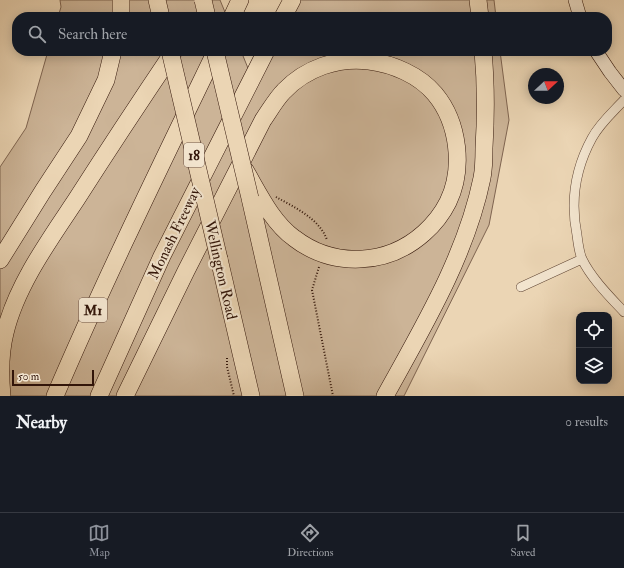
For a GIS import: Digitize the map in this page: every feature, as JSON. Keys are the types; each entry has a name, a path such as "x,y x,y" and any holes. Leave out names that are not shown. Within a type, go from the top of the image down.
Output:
{"highway":[{"path":"120,12 121,0"},
{"path":"203,0 206,12"},
{"path":"200,12 208,0"},
{"path":"234,12 240,0"},
{"path":"286,12 292,0"},
{"path":"478,0 479,12"},
{"path":"0,260 79,136 106,80 112,56"},
{"path":"2,396 2,354 5,332 25,282 50,239 171,56"},
{"name":"Wellington Road","path":"171,56 251,396"},
{"name":"M1","path":"55,396 133,224 214,56"},
{"path":"217,56 242,167 253,193 295,396"},
{"name":"Monash Freeway","path":"99,396 162,256 263,56"},
{"path":"385,396 424,325 472,220 483,176 486,87 483,56"},
{"path":"125,396 192,258 263,120 281,95 295,81 315,68 341,60 363,60 385,64 405,72 415,78 435,95 446,112 455,138 457,156 456,178 448,203 430,228 412,243 389,255 363,260 338,259 307,247 293,238 273,218 253,193"}],"street":[{"path":"575,0 579,12"},
{"path":"599,56 624,90"},
{"path":"624,100 596,132 578,168 573,208 574,222 582,259 606,293 624,312"},
{"path":"521,288 582,259"}],"path":[{"path":"276,196 306,215 318,226 327,241"},
{"path":"321,262 312,290 333,396"}],"shaded area":[{"path":"60,0 220,0 225,12 60,12 61,7"},
{"path":"292,0 494,0 495,12 286,12"},
{"path":"47,56 243,56 252,78 263,56 501,56 509,120 489,225 404,396 0,396 0,167 26,128"}]}
